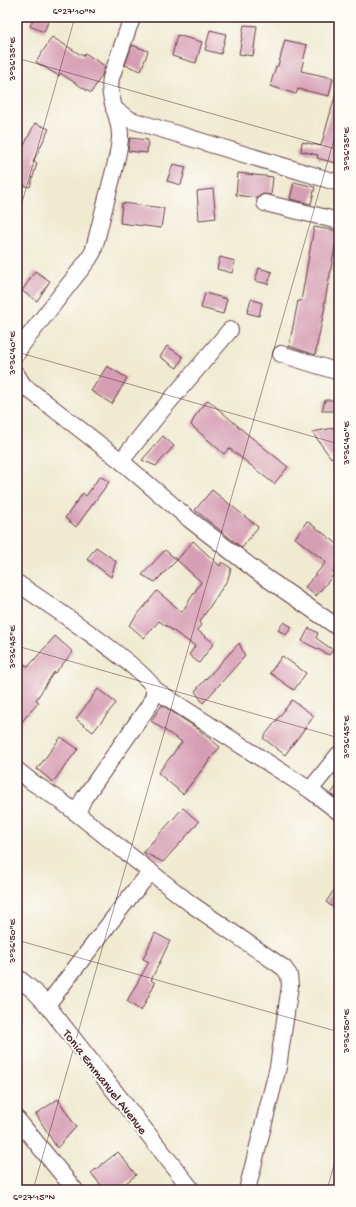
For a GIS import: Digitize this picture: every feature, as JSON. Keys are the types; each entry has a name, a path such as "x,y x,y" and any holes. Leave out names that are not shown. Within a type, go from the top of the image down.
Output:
{"street":[{"path":"133,17 128,26 109,87 114,109 125,125 339,184"},
{"path":"17,353 25,340 93,252 125,125"},
{"path":"265,203 339,221"},
{"path":"121,461 230,330"},
{"path":"280,354 339,372"},
{"path":"17,376 23,386 121,461 189,519 248,564 339,628"},
{"path":"17,583 121,656 149,681 154,689 310,790 339,812"},
{"path":"77,813 84,798 148,707 153,696 154,689"},
{"path":"310,790 339,754"},
{"path":"17,770 77,813 191,904 284,968 289,976 290,986 278,1067 247,1190"},
{"path":"47,1005 132,894 151,872"},
{"name":"Tonia Emmanuel Avenue","path":"17,977 34,991 47,1005 192,1190"},
{"path":"17,1119 75,1190"}],"building":[{"path":"34,17 50,17 44,32 30,26"},
{"path":"244,25 257,26 253,56 239,54"},
{"path":"210,30 226,34 221,54 205,50"},
{"path":"177,35 202,42 196,63 172,56"},
{"path":"52,37 83,56 85,53 105,66 102,75 91,93 60,73 59,76 36,62"},
{"path":"285,40 307,45 301,71 333,78 329,96 298,89 296,94 270,86 276,66 278,66"},
{"path":"132,45 148,51 141,71 125,65"},
{"path":"336,93 339,94 339,164 317,158 318,155 301,151 302,142 321,146"},
{"path":"35,123 49,129 33,162 37,163 30,187 17,184 17,160"},
{"path":"130,138 148,140 147,153 128,151"},
{"path":"173,164 186,167 181,185 167,181"},
{"path":"238,173 273,177 271,195 263,194 257,198 236,195"},
{"path":"294,182 315,187 311,204 290,199"},
{"path":"213,189 216,218 199,220 197,191"},
{"path":"122,203 164,208 161,228 120,223"},
{"path":"314,227 338,231 315,355 289,346 298,301 301,301"},
{"path":"220,257 235,261 232,273 217,269"},
{"path":"259,268 272,272 268,284 255,281"},
{"path":"35,271 50,281 37,301 22,291"},
{"path":"205,293 227,299 223,314 201,308"},
{"path":"251,299 262,303 259,316 247,313"},
{"path":"167,346 183,357 177,368 160,357"},
{"path":"107,366 127,378 112,404 91,391"},
{"path":"208,400 288,467 274,484 229,448 224,454 191,425 195,416"},
{"path":"325,400 339,400 339,411 322,411"},
{"path":"339,427 339,452 331,458 312,432"},
{"path":"163,436 174,446 156,466 142,460"},
{"path":"100,476 109,482 76,527 65,518 83,493 86,496"},
{"path":"212,490 258,527 242,548 195,510"},
{"path":"307,521 339,545 339,564 333,572 335,573 316,596 305,587 326,562 295,538"},
{"path":"193,541 220,566 222,562 231,568 228,579 199,623 201,625 197,630 214,643 199,663 189,655 195,646 159,621 144,638 129,625 157,591 182,612 201,582 177,560"},
{"path":"96,547 116,561 111,577 87,559"},
{"path":"165,550 177,560 155,582 142,575"},
{"path":"284,622 292,627 286,635 278,630"},
{"path":"309,628 318,633 316,638 333,650 329,655 302,641"},
{"path":"55,636 73,652 55,673 54,672 36,700 39,702 17,727 17,659 28,667"},
{"path":"239,643 245,656 203,703 195,691"},
{"path":"282,656 306,673 294,690 270,673"},
{"path":"98,689 116,703 93,732 76,719"},
{"path":"292,700 314,716 285,755 263,738"},
{"path":"162,705 198,729 220,747 183,794 158,773 182,742 151,721"},
{"path":"61,737 78,749 53,782 37,769"},
{"path":"339,783 339,800 331,794"},
{"path":"183,808 199,822 163,862 143,852"},
{"path":"339,883 339,912 326,902"},
{"path":"155,933 170,941 151,980 155,983 141,1011 127,1001 149,962 143,959"},
{"path":"58,1099 76,1127 57,1148 36,1114"},
{"path":"118,1152 136,1175 117,1190 105,1190 91,1173"}]}
